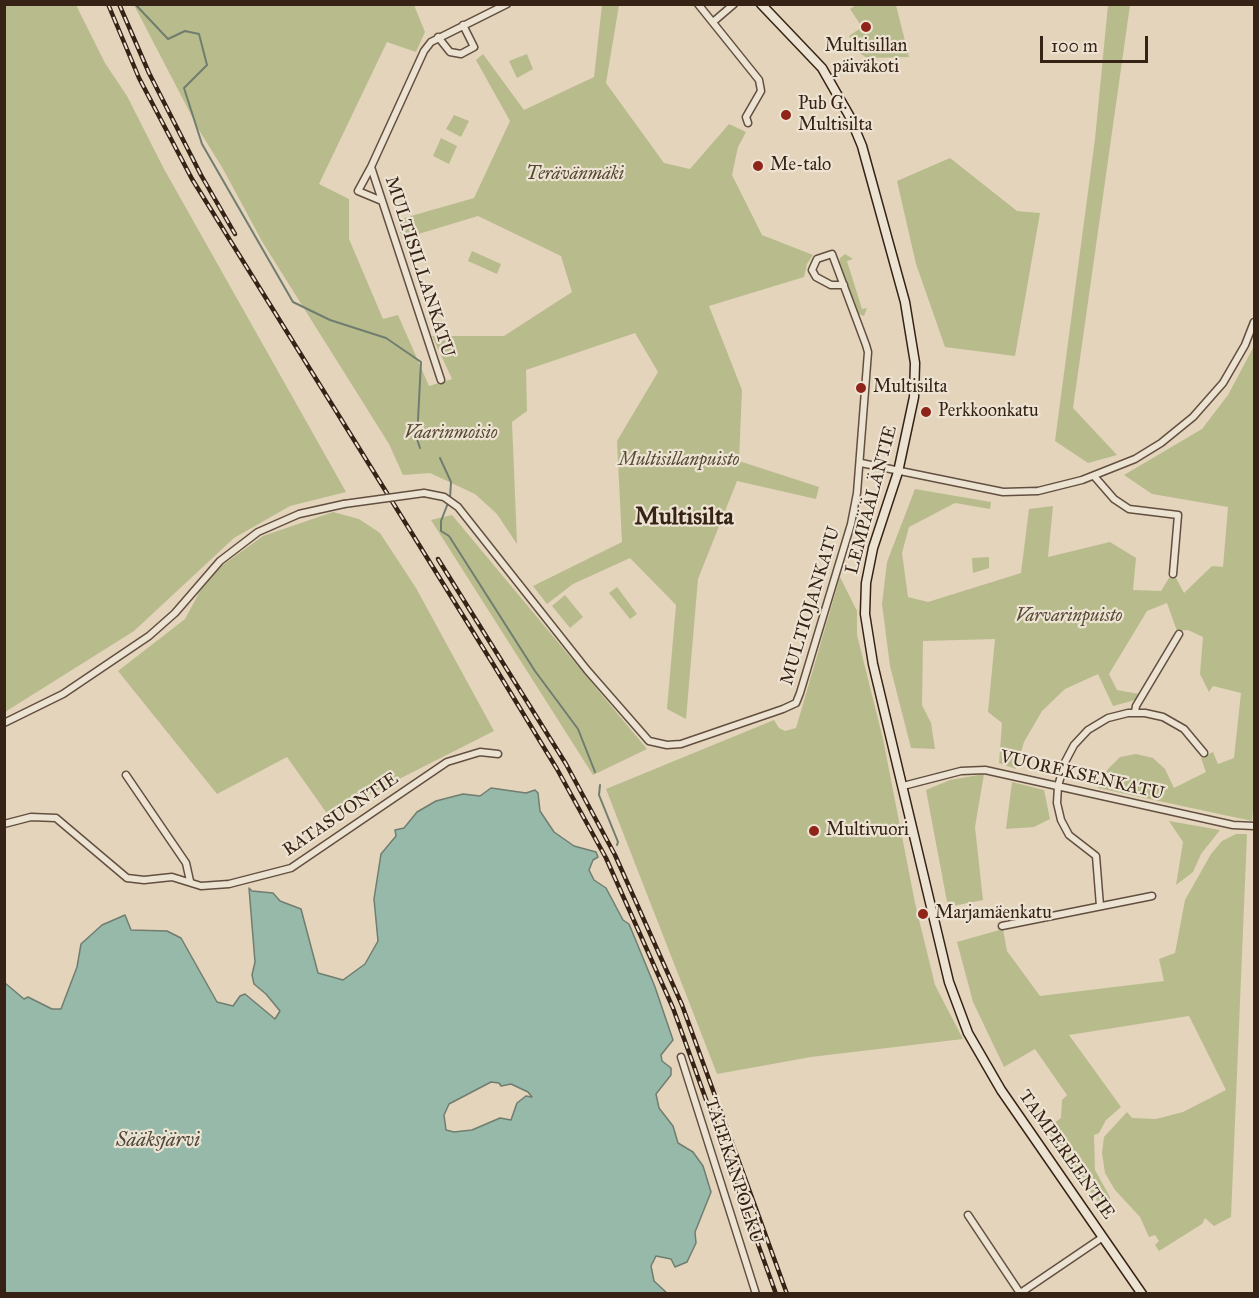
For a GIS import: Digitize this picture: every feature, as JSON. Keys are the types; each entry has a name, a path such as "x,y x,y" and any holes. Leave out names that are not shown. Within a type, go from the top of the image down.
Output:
{"main road":[{"name":"LEMPÄÄLÄNTIE","path":"761,4 822,68 842,102 862,146 905,302 912,342 914,397 898,472 873,548 865,598 873,663 949,982 968,1033"},
{"name":"TAMPEREENTIE","path":"968,1033 1000,1090 1142,1293"}],"street":[{"name":"MULTISILLANKATU","path":"441,380 371,167 424,51 438,37 507,4"},
{"path":"709,4 700,7 762,87 746,117 748,123"},
{"path":"713,22 734,4"},
{"path":"438,37 450,52 461,54 474,47 463,25"},
{"path":"371,167 358,191 382,201"},
{"name":"MULTIOJANKATU","path":"4,723 63,694 149,636 175,613 220,561 258,532 299,514 344,504 424,493 444,497 458,507 509,568 587,670 649,741 667,745 681,744 796,703 851,524 861,463 868,352 844,285 832,254 817,259 812,266 816,278 831,285 844,285"},
{"path":"861,463 1003,492 1020,493 1063,487 1094,476 1150,450 1193,417 1223,383 1245,345 1254,322"},
{"path":"1094,476 1114,499 1129,509 1178,515 1173,574"},
{"path":"1136,712 1136,706 1179,634"},
{"path":"1100,906 1096,856 1075,840 1065,828 1057,803 1058,786 1069,754 1084,734 1108,718 1136,712 1171,720 1190,734 1204,753"},
{"name":"RATASUONTIE","path":"4,824 31,817 56,818 127,878 144,880 172,877 212,887 291,868 447,762 480,752 498,754"},
{"name":"VUOREKSENKATU","path":"903,786 950,773 978,769 1254,826"},
{"path":"126,775 186,863 190,881"},
{"path":"1002,926 1152,896"},
{"name":"TATEKANPOLKU","path":"681,1057 756,1293"},
{"path":"968,1215 1019,1293 1103,1237"}],"green space":[{"path":"5,4 76,5 105,63 127,96 164,169 346,492 290,506 234,538 134,631 5,712"},
{"path":"134,5 414,5 425,32 416,52 387,42 319,184 349,199 349,239 383,319 398,315 429,386 452,379 432,336 504,336 572,292 561,256 478,216 402,239 397,220 474,198 510,121 476,60 483,54 524,110 594,77 602,5 619,5 606,83 664,163 690,169 729,124 746,132 738,147 732,175 762,235 813,255 807,264 804,277 709,306 742,390 739,461 819,487 816,499 737,481 698,579 686,719 667,709 676,605 630,558 573,584 547,604 533,586 622,542 617,441 658,372 635,333 526,370 527,411 512,422 517,544 497,514 475,494 430,473 403,475 389,444 263,243 199,130"},
{"path":"856,5 896,5 909,57 867,58 861,54 849,36 862,27 850,9"},
{"path":"1108,5 1130,5 1073,408 1117,455 1088,463 1055,441 1095,139"},
{"path":"527,54 533,69 517,78 509,61"},
{"path":"454,115 469,121 461,137 446,129"},
{"path":"441,138 457,146 449,164 433,156"},
{"path":"950,158 1017,211 1040,213 1015,356 945,347 916,264 897,181"},
{"path":"472,251 501,264 497,274 468,261"},
{"path":"845,254 853,259 847,261 862,309 867,308 864,316 859,314 839,263 840,258"},
{"name":"Varvarinpuisto","path":"1254,346 1254,799 1252,821 1098,788 1108,769 1120,757 1136,754 1153,758 1165,769 1174,788 1206,772 1201,758 1213,752 1218,764 1234,758 1241,693 1213,686 1209,692 1200,674 1203,637 1188,630 1177,631 1167,603 1147,611 1109,674 1117,690 1139,694 1135,700 1113,706 1098,674 1065,689 1042,711 1024,742 1016,769 999,763 1002,723 988,712 995,639 923,641 922,705 931,723 935,749 911,748 890,666 882,604 887,562 915,489 991,502 990,509 955,503 909,527 902,553 908,597 928,602 1021,573 1029,509 1053,506 1048,557 1110,542 1136,558 1133,590 1161,591 1169,578 1176,578 1184,593 1212,566 1223,567 1228,507 1152,494 1124,475 1202,429 1228,395"},
{"path":"333,512 359,519 380,533 416,588 494,731 328,815 287,757 217,794 118,671 185,619 200,591 220,567 263,536"},
{"path":"452,515 647,749 593,775 431,520"},
{"path":"989,557 989,568 973,573 972,558"},
{"path":"840,577 857,611 857,635 883,739 915,903 935,985 963,1039 811,1057 717,1074 606,789 774,720 779,728 785,731 796,728"},
{"path":"617,587 637,614 630,619 609,593"},
{"path":"565,595 583,617 570,628 552,606"},
{"path":"984,774 975,827 983,900 948,907 926,790 950,780"},
{"path":"1012,782 1044,790 1050,819 1034,827 1006,829"},
{"path":"1169,821 1220,830 1201,854 1193,872 1176,885 1183,842"},
{"path":"1236,834 1247,834 1231,1217 1214,1226 1205,1218 1202,1224 1159,1251 1155,1245 1159,1241 1155,1235 1149,1237 1140,1217 1115,1190 1105,1173 1102,1153 1104,1137 1127,1112 1132,1118 1156,1119 1183,1112 1226,1090 1189,1016 1069,1035 1121,1107 1106,1120 1099,1133 1094,1135 1095,1170 1110,1197 1110,1206 1104,1210 1046,1129 1061,1118 1062,1100 1067,1095 1035,1049 1004,1067 973,1002 957,942 1003,929 1007,951 1040,996 1164,981 1159,959 1175,953 1185,900 1211,854 1222,841"}],"water":[{"name":"Sääksjärvi","path":"491,788 526,793 535,790 538,793 540,811 554,832 574,846 596,852 598,857 593,860 589,870 594,880 606,888 623,920 629,924 655,987 673,1040 661,1055 662,1061 671,1068 671,1075 656,1094 659,1108 673,1126 678,1143 693,1152 703,1166 711,1192 695,1232 696,1243 687,1262 675,1267 671,1259 656,1256 651,1266 654,1281 667,1293 5,1293 5,983 24,999 28,997 52,1009 61,1009 77,967 81,944 102,925 125,915 131,930 167,931 181,938 217,1002 233,1006 240,996 245,994 275,1019 280,1011 254,984 252,975 255,962 249,888 252,891 273,893 280,901 301,909 318,973 343,980 365,964 378,941 374,899 381,854 396,836 395,830 404,828 417,812 436,801 463,794 480,796","holes":["491,1082 499,1083 501,1086 511,1084 528,1092 532,1097 526,1096 517,1103 511,1120 500,1118 472,1130 454,1132 446,1130 444,1115 449,1104"]}],"waterway":[{"path":"135,4 168,39 185,31 199,34 207,65 184,88 202,144 293,302 330,320 386,338 421,362 417,439 420,448"},
{"path":"440,458 451,482 450,498"},
{"path":"448,503 441,521 441,531 449,536 535,671 578,729 595,772"},
{"path":"600,785 599,795 618,842 617,845"}],"railway":[{"path":"108,4 139,78 192,179 493,664 557,769 606,858 673,1008 776,1294"},
{"path":"119,4 149,73 201,175 235,234"},
{"path":"438,559 566,764 615,855 682,1005 787,1294"}],"place":[{"name":"Multisillan päiväkoti","path":"866,27"},
{"name":"Pub G. Multisilta","path":"786,115"},
{"name":"Me-talo","path":"758,166"},
{"name":"Multisilta","path":"861,388"},
{"name":"Perkkoonkatu","path":"926,412"},
{"name":"Multivuori","path":"814,831"},
{"name":"Marjamäenkatu","path":"923,914"}],"district":[{"name":"Multisilta","path":"684,518"}],"park label":[{"name":"Terävänmäki","path":"575,175"},
{"name":"Vaarinmoisio","path":"451,434"},
{"name":"Multisillanpuisto","path":"679,461"}]}
